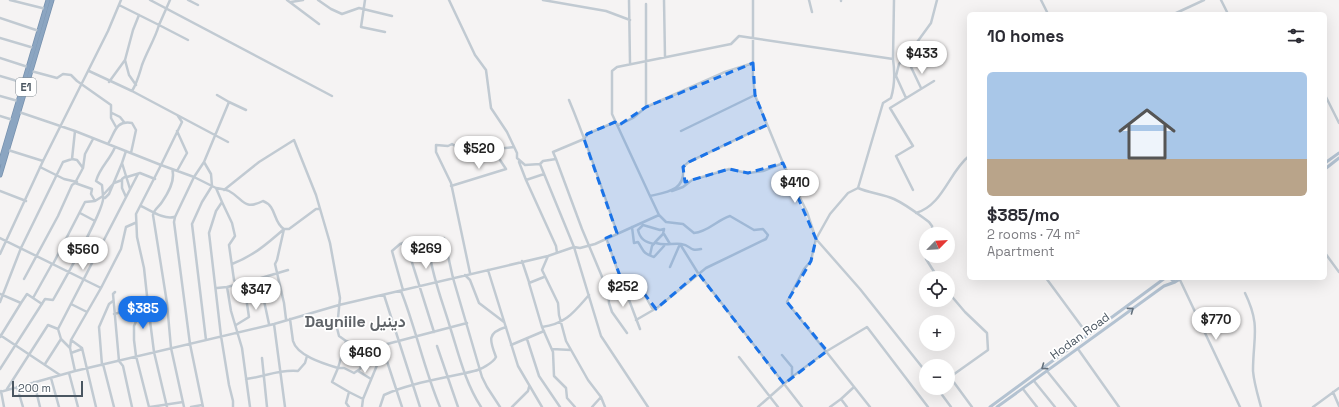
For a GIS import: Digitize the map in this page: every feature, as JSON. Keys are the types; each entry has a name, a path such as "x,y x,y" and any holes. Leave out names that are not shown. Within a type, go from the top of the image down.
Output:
{"highway":[{"name":"E1","path":"0,164 48,0"},
{"name":"E1","path":"0,174 52,0"}],"main road":[{"path":"1327,162 1339,153"},
{"path":"1327,167 1339,158"},
{"name":"Hodan Road","path":"990,407 1162,280"},
{"name":"Hodan Road","path":"998,407 1164,286 1179,280"}],"street":[{"path":"10,0 46,9"},
{"path":"0,254 26,201 40,167 89,71 121,0"},
{"path":"150,0 292,73 332,96"},
{"path":"132,91 136,85 170,0"},
{"path":"188,0 198,5"},
{"path":"287,0 319,24"},
{"path":"291,2 304,0"},
{"path":"318,0 331,9 342,14 359,8 392,16"},
{"path":"365,0 361,27 385,32"},
{"path":"449,0 475,55 486,70 491,108 507,132 514,147 526,180 556,246 557,253"},
{"path":"543,0 606,12 630,20"},
{"path":"629,0 630,20 628,42 630,63"},
{"path":"664,0 665,57"},
{"path":"753,0 753,63 755,95 783,163 807,212 816,239 860,289 919,363"},
{"path":"809,0 812,12"},
{"path":"894,0 894,59 896,76 906,98"},
{"path":"858,188 874,128 883,103 891,98 894,88 893,81 899,64 908,56 931,23 937,0"},
{"path":"1041,0 1047,12"},
{"path":"1178,12 1204,0"},
{"path":"1221,0 1227,12"},
{"path":"646,4 646,107"},
{"path":"119,5 188,40"},
{"path":"109,82 125,60 133,30 139,15"},
{"path":"0,18 40,31"},
{"path":"636,320 656,309 698,273 713,264 766,239 768,235 766,231 754,230 730,216 723,218 703,232 694,233 683,224 666,222 659,215 612,114 612,71 617,67 630,63 646,62 731,44 739,36 894,59"},
{"path":"0,38 34,48"},
{"path":"0,58 29,67"},
{"path":"125,60 129,75 136,85"},
{"path":"627,333 612,312 609,303 608,291 553,152 584,139 587,134 615,122 619,124 633,118 646,107 736,68 753,63"},
{"path":"911,67 921,88"},
{"path":"31,71 57,78 63,74 71,75 111,105 112,120 116,127"},
{"path":"89,71 109,82 132,91 228,142"},
{"path":"0,76 24,83"},
{"path":"914,190 896,156 913,146 890,108 934,81"},
{"path":"217,95 246,110"},
{"path":"681,131 755,95"},
{"path":"0,96 19,102"},
{"path":"1327,99 1339,123"},
{"path":"569,100 617,233"},
{"path":"191,407 203,406 190,344 180,280 175,217 194,177 204,162 229,102"},
{"path":"19,112 75,131 194,177 216,188 229,191 242,203 256,205 263,202 268,203 272,208 280,227 284,229"},
{"path":"112,113 120,117 124,122"},
{"path":"0,116 13,120"},
{"path":"166,406 154,352 144,268 135,223 136,214 155,179 182,122 178,116"},
{"path":"108,144 116,127 124,122 132,123 135,127 131,153"},
{"path":"670,192 684,179 684,167 689,162 767,125"},
{"path":"72,159 75,131"},
{"path":"177,131 187,153 177,171"},
{"path":"24,279 64,205 72,185 76,182 83,168 85,154 94,139"},
{"path":"224,190 259,162 294,140 320,209 330,243 340,298 337,328 339,336 346,341 368,349 380,358 363,399 362,407"},
{"path":"470,273 451,186 436,152 436,145 448,146 452,144 459,150 471,149 478,157 497,149 514,147"},
{"path":"0,369 46,298 53,300 95,221 104,196 102,184 96,181 104,163 110,158 115,147"},
{"path":"451,186 506,169 498,157 497,149"},
{"path":"8,150 43,161"},
{"path":"33,298 53,264 80,213 84,202 95,201 109,194 126,151"},
{"path":"517,158 525,166 540,164 543,161 556,160"},
{"path":"0,302 21,248 64,162 72,159 77,160 83,168"},
{"path":"916,213 926,209 939,196 967,159"},
{"path":"204,162 212,174 212,186 192,224 206,340"},
{"path":"122,163 130,189"},
{"path":"650,196 670,192 683,187 692,180 728,169 748,173 763,171 783,163"},
{"path":"540,164 574,247 601,336 648,407"},
{"path":"40,167 70,182 76,182 92,189 91,194 95,201"},
{"path":"172,169 174,176 173,181 162,203 154,212 172,349 184,407"},
{"path":"114,183 126,177 138,174 155,179"},
{"path":"70,348 61,339 58,329 138,174"},
{"path":"526,180 544,174"},
{"path":"122,180 122,192 126,197"},
{"path":"216,188 232,223 235,236 229,245 237,285"},
{"path":"870,407 787,302 804,269 810,261 816,239 839,201 848,193 858,188 895,200 930,222 932,227"},
{"path":"0,191 26,201"},
{"path":"222,202 216,211 209,233 217,288 221,336 233,407"},
{"path":"141,206 171,218 175,217"},
{"path":"232,264 246,259 265,246 284,229 289,229 316,209 320,209"},
{"path":"80,213 95,221"},
{"path":"4,407 1,392 7,389 86,368 274,324 339,305 402,291 470,273 548,256 574,247 580,248 642,224 659,215"},
{"path":"650,255 658,238 663,234 666,222"},
{"path":"75,371 70,348 71,340 101,288 121,249 126,227 135,223"},
{"path":"642,224 660,230 664,229"},
{"path":"642,224 638,230 639,235 643,240 664,246"},
{"path":"632,227 634,243 638,242 641,251 654,257 664,246 670,244 680,244 692,250 701,249"},
{"path":"284,229 275,264 297,349 307,356 338,368 344,368 354,373 358,371 371,379"},
{"path":"663,234 670,244"},
{"path":"0,238 101,288"},
{"path":"444,238 453,278 468,323 480,368 487,387 500,407"},
{"path":"606,238 618,270 617,272 640,329"},
{"path":"434,332 409,253 409,246 406,242 400,244 392,251 402,291 430,382 440,407"},
{"path":"680,244 698,273 802,407"},
{"path":"670,267 680,244"},
{"path":"424,251 430,255 436,282 464,373 471,390 481,407"},
{"path":"548,256 542,267 544,277 558,303 560,322 565,338 588,380 601,397 605,407"},
{"path":"1327,257 1339,272"},
{"path":"522,261 542,327 552,349 554,376 566,388 567,398 575,407"},
{"path":"270,324 260,282 261,278 288,270"},
{"path":"488,270 518,366 542,407"},
{"path":"464,275 470,280 479,303 505,323"},
{"path":"529,283 544,277"},
{"path":"217,288 244,284 258,279 260,282"},
{"path":"1047,280 1088,335"},
{"path":"1181,280 1240,407"},
{"path":"236,325 249,317 244,284"},
{"path":"623,284 630,289 643,292 652,308 656,309"},
{"path":"227,287 231,311 242,348 250,407"},
{"path":"115,292 113,294 113,301 119,361 123,366 132,407"},
{"path":"1245,292 1254,310 1256,337 1253,371 1261,407"},
{"path":"0,294 21,303"},
{"path":"42,304 27,294 0,336 30,354 60,375"},
{"path":"542,327 560,322 570,317 589,294"},
{"path":"384,295 420,407"},
{"path":"955,299 987,333 988,350 950,377 972,407"},
{"path":"113,301 109,304 98,327 103,365 114,407"},
{"path":"71,304 87,312"},
{"path":"114,314 148,305"},
{"path":"139,307 138,317 134,326 136,356 149,407 166,406 183,402"},
{"path":"368,349 468,323"},
{"path":"274,324 285,407"},
{"path":"7,389 48,325 58,329"},
{"path":"380,407 384,395 395,390 430,382 447,376 475,371 496,359 491,344 492,336 495,332 506,327"},
{"path":"758,407 792,377 827,351 867,327 928,407"},
{"path":"511,345 544,331"},
{"path":"45,364 61,339"},
{"path":"527,339 539,376 560,407"},
{"path":"71,340 81,346 96,407"},
{"path":"346,341 332,382 363,399"},
{"path":"382,346 395,390 402,407"},
{"path":"436,346 458,407"},
{"path":"71,353 82,349"},
{"path":"358,371 368,349"},
{"path":"552,349 571,350"},
{"path":"1078,349 1119,407"},
{"path":"782,355 792,367 792,377"},
{"path":"246,379 298,370 305,363 307,356"},
{"path":"739,357 778,407"},
{"path":"262,358 266,407"},
{"path":"1047,371 1076,407"},
{"path":"69,373 78,407"},
{"path":"51,378 59,407 54,407"},
{"path":"1034,381 1055,407"},
{"path":"34,382 40,407"},
{"path":"17,387 23,407"},
{"path":"512,407 528,391 529,387"},
{"path":"830,407 854,387"},
{"path":"1313,407 1339,388"},
{"path":"1023,389 1037,407"},
{"path":"345,407 349,392"},
{"path":"1333,392 1339,406"},
{"path":"942,395 951,407"},
{"path":"592,407 601,397"},
{"path":"841,399 847,407"},
{"path":"346,403 348,407"}],"highlighted area":[{"path":"753,63 755,95 767,125 689,162 683,167 685,182 729,169 748,173 783,163 816,239 811,261 787,302 827,351 784,384 698,273 656,309 643,292 623,284 606,238 617,233 584,139 587,134 615,122 619,125 646,107"}],"district":[{"name":"Dayniile دينيل","path":"355,321"}]}
